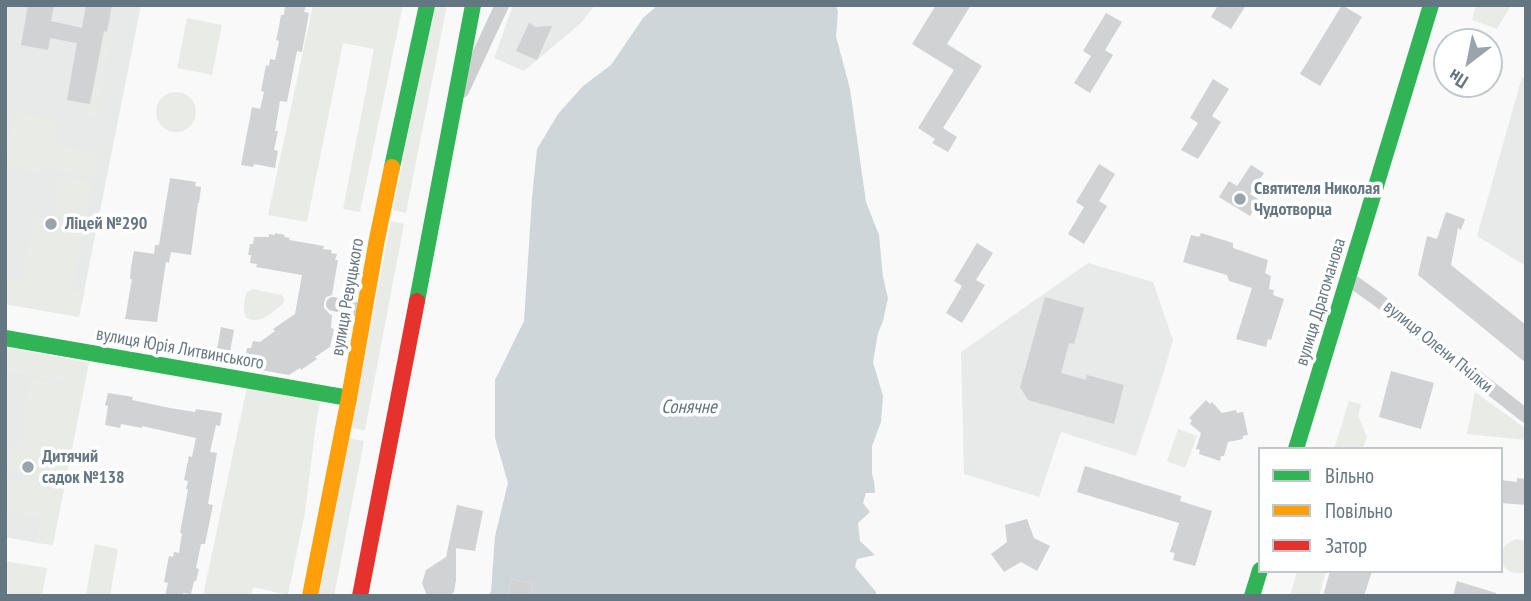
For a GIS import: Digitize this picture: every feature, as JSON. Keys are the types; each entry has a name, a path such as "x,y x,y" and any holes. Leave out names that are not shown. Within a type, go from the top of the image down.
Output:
{"street":[{"name":"вулиця Ревуцького","path":"310,596 377,239 427,5"},
{"path":"360,596 473,5"},
{"path":"455,104 502,5"},
{"name":"вулиця Драгоманова","path":"1297,447 1431,5"},
{"name":"вулиця Олени Пчілки","path":"1349,279 1526,416"},
{"path":"333,304 365,311"},
{"name":"вулиця Юрія Литвинського","path":"5,338 349,398"},
{"path":"1252,596 1259,573"}],"shaded area":[{"name":"Ліцей №290","path":"5,5 141,5 79,317 5,304"},
{"path":"313,5 403,5 360,212 343,209 374,49 343,43 307,222 268,215"},
{"path":"434,5 447,5 406,213 393,210"},
{"path":"513,5 595,5 581,23 524,71 494,58"},
{"path":"1476,5 1511,5 1498,28 1472,20"},
{"path":"187,18 222,25 212,75 177,68"},
{"path":"104,31 113,34 95,118 87,116"},
{"path":"1522,77 1526,79 1526,266 1477,236"},
{"path":"176,92 190,98 196,112 190,126 176,132 162,126 156,112 162,98"},
{"path":"14,112 55,120 59,126 56,144 100,154 95,178 40,167 38,174 5,168"},
{"path":"59,176 93,183 85,223 52,217"},
{"path":"33,217 85,227 72,291 84,293 79,317 5,304 5,279 21,281"},
{"path":"391,221 404,224 365,430 351,428"},
{"path":"1088,263 1153,282 1173,340 1136,456 1061,432 1039,497 964,474 961,352"},
{"path":"253,289 281,295 284,298 283,304 261,319 246,318 245,297 248,291"},
{"path":"5,347 89,363 53,545 37,543 41,519 5,512 7,478 47,486 55,449 45,448 40,476 6,470 11,442 20,443 30,378 65,384 66,381 5,369"},
{"name":"Дитячий садок №138","path":"5,369 66,381 37,543 5,537"},
{"path":"247,387 320,403 305,512 288,595 253,587 251,596 203,596"},
{"path":"1475,392 1526,429 1526,440 1467,434"},
{"path":"1349,401 1361,404 1358,416 1367,437 1364,447 1335,447"},
{"path":"1178,429 1197,436 1185,468 1167,461"},
{"path":"348,438 364,441 334,596 319,596"},
{"path":"1516,539 1526,541 1526,572 1517,573 1505,567 1503,549"},
{"path":"95,544 118,549 110,596 86,594"},
{"path":"5,561 47,568 42,596 5,593"},
{"path":"1296,573 1325,573 1319,596 1290,596"}],"water":[{"name":"Сонячне","path":"658,5 836,5 836,36 850,89 866,202 879,235 888,298 873,362 883,396 881,422 872,446 875,493 866,493 863,503 870,512 858,523 860,541 875,555 857,559 855,567 876,592 876,596 530,596 533,584 512,579 508,596 488,596 491,592 495,536 508,483 495,438 495,380 524,321 537,149 558,114 583,86 611,65 643,18"}],"building":[{"path":"28,5 54,5 51,21 82,28 86,5 112,5 107,32 104,31 90,104 67,100 77,43 50,38 48,50 21,45"},
{"path":"285,5 306,5 304,12 309,13 302,52 297,51 287,102 280,101 275,131 278,131 274,150 278,151 275,168 254,164 253,167 241,165 252,107 260,109 266,65 269,66 270,59 275,60 279,41 276,40"},
{"path":"936,5 971,5 947,44 982,66 943,128 957,137 948,152 932,143 935,139 918,128 954,70 912,44"},
{"path":"1218,5 1246,5 1231,29 1211,17"},
{"path":"1342,5 1362,17 1320,86 1300,74"},
{"path":"1106,13 1122,22 1105,50 1113,55 1090,93 1074,83 1091,56 1083,51"},
{"path":"529,23 536,27 552,26 537,60 516,51"},
{"path":"1213,79 1229,89 1212,116 1221,122 1198,159 1181,150 1198,123 1190,118"},
{"path":"1099,164 1115,174 1099,201 1107,206 1084,244 1068,234 1084,207 1076,202"},
{"name":"Святителя Николая Чудотворца","path":"1251,165 1264,173 1250,194 1260,200 1250,216 1219,197 1229,181 1237,186"},
{"path":"170,178 196,182 195,186 201,187 191,255 171,252 169,263 166,262 157,322 125,319 134,251 154,254 155,245 159,245"},
{"path":"1446,212 1465,219 1461,230 1458,228 1451,265 1526,325 1526,363 1418,275 1427,236 1437,239"},
{"path":"1201,233 1233,243 1233,248 1268,260 1265,273 1271,276 1269,289 1274,290 1273,295 1284,299 1271,340 1268,339 1266,347 1236,339 1252,288 1229,281 1227,275 1183,262 1191,235 1199,237"},
{"path":"269,234 285,235 289,240 324,246 323,249 337,254 335,260 338,260 332,295 326,297 324,303 324,308 332,315 331,328 334,329 330,347 301,370 300,368 289,375 255,369 256,366 248,365 249,358 245,358 247,348 251,348 253,341 260,342 295,314 302,275 256,267 257,264 250,263 251,255 248,255 254,237 269,237"},
{"path":"977,243 993,253 976,280 985,285 962,323 946,313 962,286 954,281"},
{"path":"1045,297 1084,308 1074,344 1069,343 1061,373 1086,380 1087,375 1124,385 1114,424 1028,400 1020,387"},
{"path":"221,327 234,330 230,352 217,349"},
{"path":"1391,371 1434,383 1421,429 1379,417"},
{"path":"108,393 170,408 222,413 220,426 216,425 210,452 217,453 208,504 213,505 205,544 201,544 196,568 199,569 191,594 165,596 168,583 164,582 169,556 173,557 174,552 179,553 188,489 188,481 184,480 196,438 142,426 121,424 120,428 105,425"},
{"path":"1206,400 1210,404 1212,402 1222,413 1236,410 1237,413 1243,412 1248,435 1243,436 1243,439 1228,442 1220,461 1199,454 1200,450 1196,449 1201,433 1190,424 1192,420 1189,418"},
{"path":"1085,466 1181,496 1180,501 1212,511 1195,566 1173,560 1175,553 1170,552 1179,523 1077,492"},
{"path":"1517,478 1526,479 1526,505 1503,503 1503,480 1517,482"},
{"path":"457,505 483,511 475,551 456,548 454,592 449,596 427,596 422,583 426,570 446,557"},
{"path":"1027,519 1034,538 1050,546 1037,571 1021,562 1004,572 991,554 1007,542 1005,525"},
{"path":"1329,573 1371,573 1364,596 1323,596"},
{"path":"512,579 533,584 530,596 508,596"},
{"path":"1457,581 1496,593 1496,596 1453,596"}],"traffic: fast":[{"path":"392,167 427,5"},
{"path":"417,301 473,5"},
{"path":"1297,447 1431,5"},
{"path":"5,338 349,398"},
{"path":"1252,596 1259,573"}],"traffic: slow":[{"path":"310,596 392,167"}],"traffic: jam":[{"path":"360,596 417,301"}],"place":[{"name":"Святителя Николая Чудотворца","path":"1240,199"},
{"name":"Ліцей №290","path":"51,224"},
{"name":"Дитячий садок №138","path":"28,467"}]}
